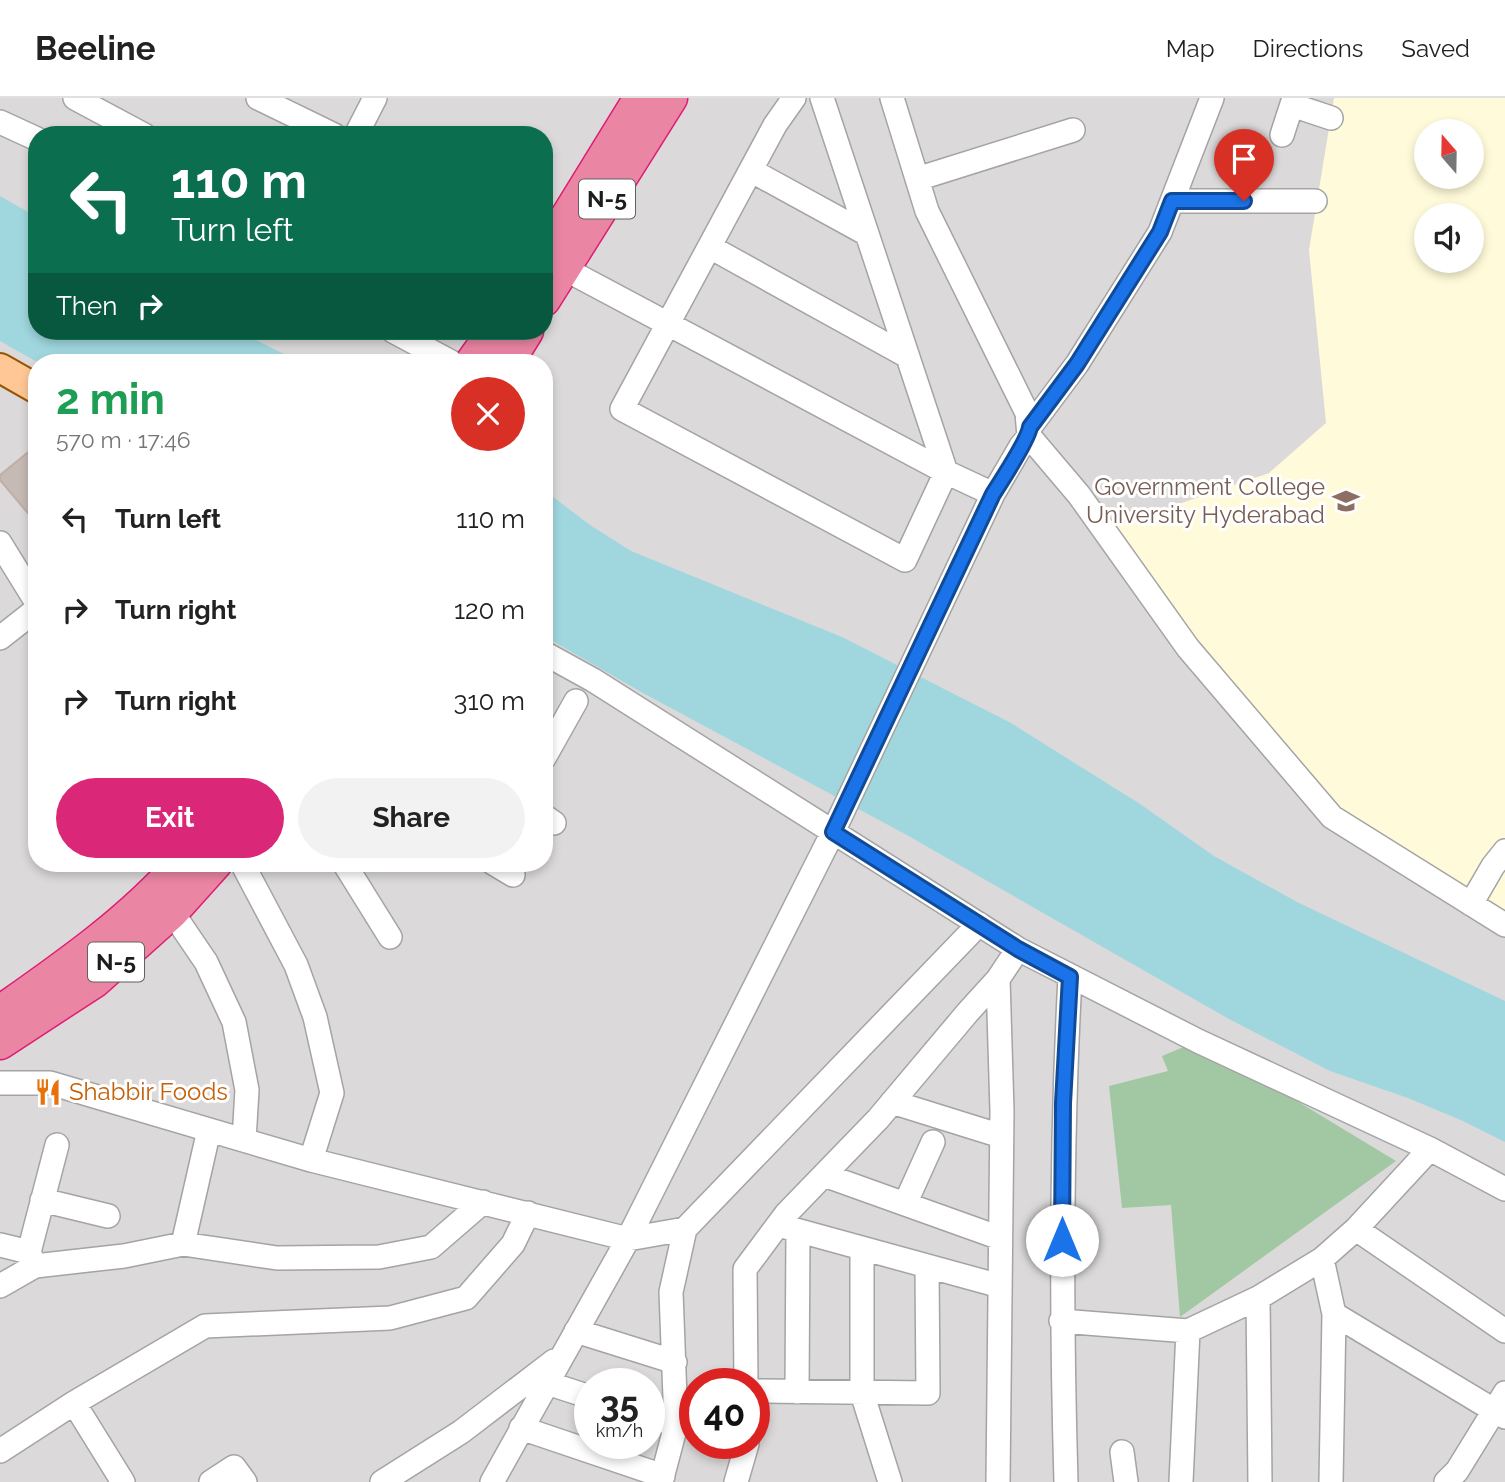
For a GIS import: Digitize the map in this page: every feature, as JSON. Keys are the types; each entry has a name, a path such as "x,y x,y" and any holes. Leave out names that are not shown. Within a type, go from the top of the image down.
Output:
{"highway":[{"name":"N-5","path":"553,250 640,98"},
{"name":"N-5","path":"553,252 671,98"},
{"name":"N-5","path":"0,1012 80,955 159,888 173,872"},
{"name":"N-5","path":"0,1043 95,981 172,912 208,872"}],"main road":[{"path":"0,368 28,384"}],"street":[{"path":"75,98 127,126"},
{"path":"258,98 316,126"},
{"path":"361,126 375,98"},
{"path":"794,98 775,125 622,409 905,560 946,471 822,98"},
{"path":"892,98 928,211 1027,413 1029,432 1079,495 1188,648 1332,817 1505,925"},
{"path":"498,1480 521,1428 628,1239 833,832 993,494 1029,432 1077,364 1160,232 1212,98"},
{"path":"1282,135 1293,102 1331,118"},
{"path":"0,122 28,135"},
{"path":"917,178 1073,130"},
{"path":"752,171 867,234"},
{"path":"1172,201 1315,201"},
{"path":"710,247 907,356"},
{"path":"553,259 668,323 993,494"},
{"path":"410,340 436,354"},
{"path":"0,543 28,588"},
{"path":"0,638 28,616"},
{"path":"553,658 593,680 1018,949 1198,1041 1430,1149 1505,1189"},
{"path":"553,742 576,701"},
{"path":"1471,904 1505,851"},
{"path":"247,872 296,965 315,1017 332,1093 311,1160"},
{"path":"351,872 390,937"},
{"path":"172,912 206,961 234,1022 247,1090 244,1140"},
{"path":"521,1428 662,1479 676,1425 671,1292 685,1229 979,924"},
{"path":"746,1368 745,1269 788,1228 824,1175 892,1102 999,979 1018,949"},
{"path":"1066,1482 1061,1321 1063,1103 1070,977"},
{"path":"998,1482 1001,1136 999,979"},
{"path":"0,1083 50,1083 311,1160 628,1239 685,1229"},
{"path":"892,1102 1001,1136"},
{"path":"183,1244 209,1130"},
{"path":"905,1204 933,1142"},
{"path":"0,1286 32,1259 42,1200 57,1145"},
{"path":"1061,1321 1188,1331 1258,1298 1322,1259 1356,1229 1430,1149"},
{"path":"824,1175 1000,1238"},
{"path":"42,1200 108,1216"},
{"path":"0,1245 32,1259 124,1256 183,1244 276,1258 379,1257 431,1247 483,1202"},
{"path":"0,1451 205,1326 390,1318 466,1298 513,1244 528,1213"},
{"path":"788,1228 1000,1286"},
{"path":"788,1228 797,1392"},
{"path":"1356,1229 1505,1331"},
{"path":"862,1250 862,1393 890,1482"},
{"path":"1322,1259 1334,1314 1331,1482"},
{"path":"770,1391 928,1393 927,1266"},
{"path":"1258,1298 1260,1482"},
{"path":"1334,1314 1502,1407 1459,1478"},
{"path":"576,1331 675,1362"},
{"path":"1181,1482 1188,1331"},
{"path":"382,1482 461,1432 562,1355"},
{"path":"547,1383 574,1392"},
{"path":"74,1404 123,1482"},
{"path":"665,1421 676,1425"},
{"path":"1122,1452 1126,1482"},
{"path":"736,1482 743,1459"},
{"path":"211,1482 234,1467 244,1482"}],"shaded area":[{"path":"0,98 1505,98 1505,1482 0,1482"},
{"name":"Government College University Hyderabad","path":"1334,98 1505,98 1505,924 1332,817 1103,530 1269,473 1326,423 1309,250"}],"green space":[{"path":"1198,1041 1396,1161 1180,1317 1171,1205 1122,1208 1109,1086 1168,1071 1162,1056"}],"water":[{"path":"0,196 28,212 28,340 256,340 284,354 28,354 28,357 0,341"},
{"path":"553,497 631,551 842,637 1011,723 1140,804 1214,856 1297,902 1505,1001 1505,1142 1408,1098 1330,1071 1229,1019 905,834 643,693 553,641"}],"building":[{"path":"28,452 28,513 0,480 0,475"}],"place":[{"name":"Government College University Hyderabad","path":"1346,501"},
{"name":"Shabbir Foods","path":"48,1092"}],"route":[{"path":"1062,1240 1063,1103 1070,977 1018,949 833,832 993,494 1029,436 1030,427 1077,364 1160,232 1172,201 1244,201"}]}
